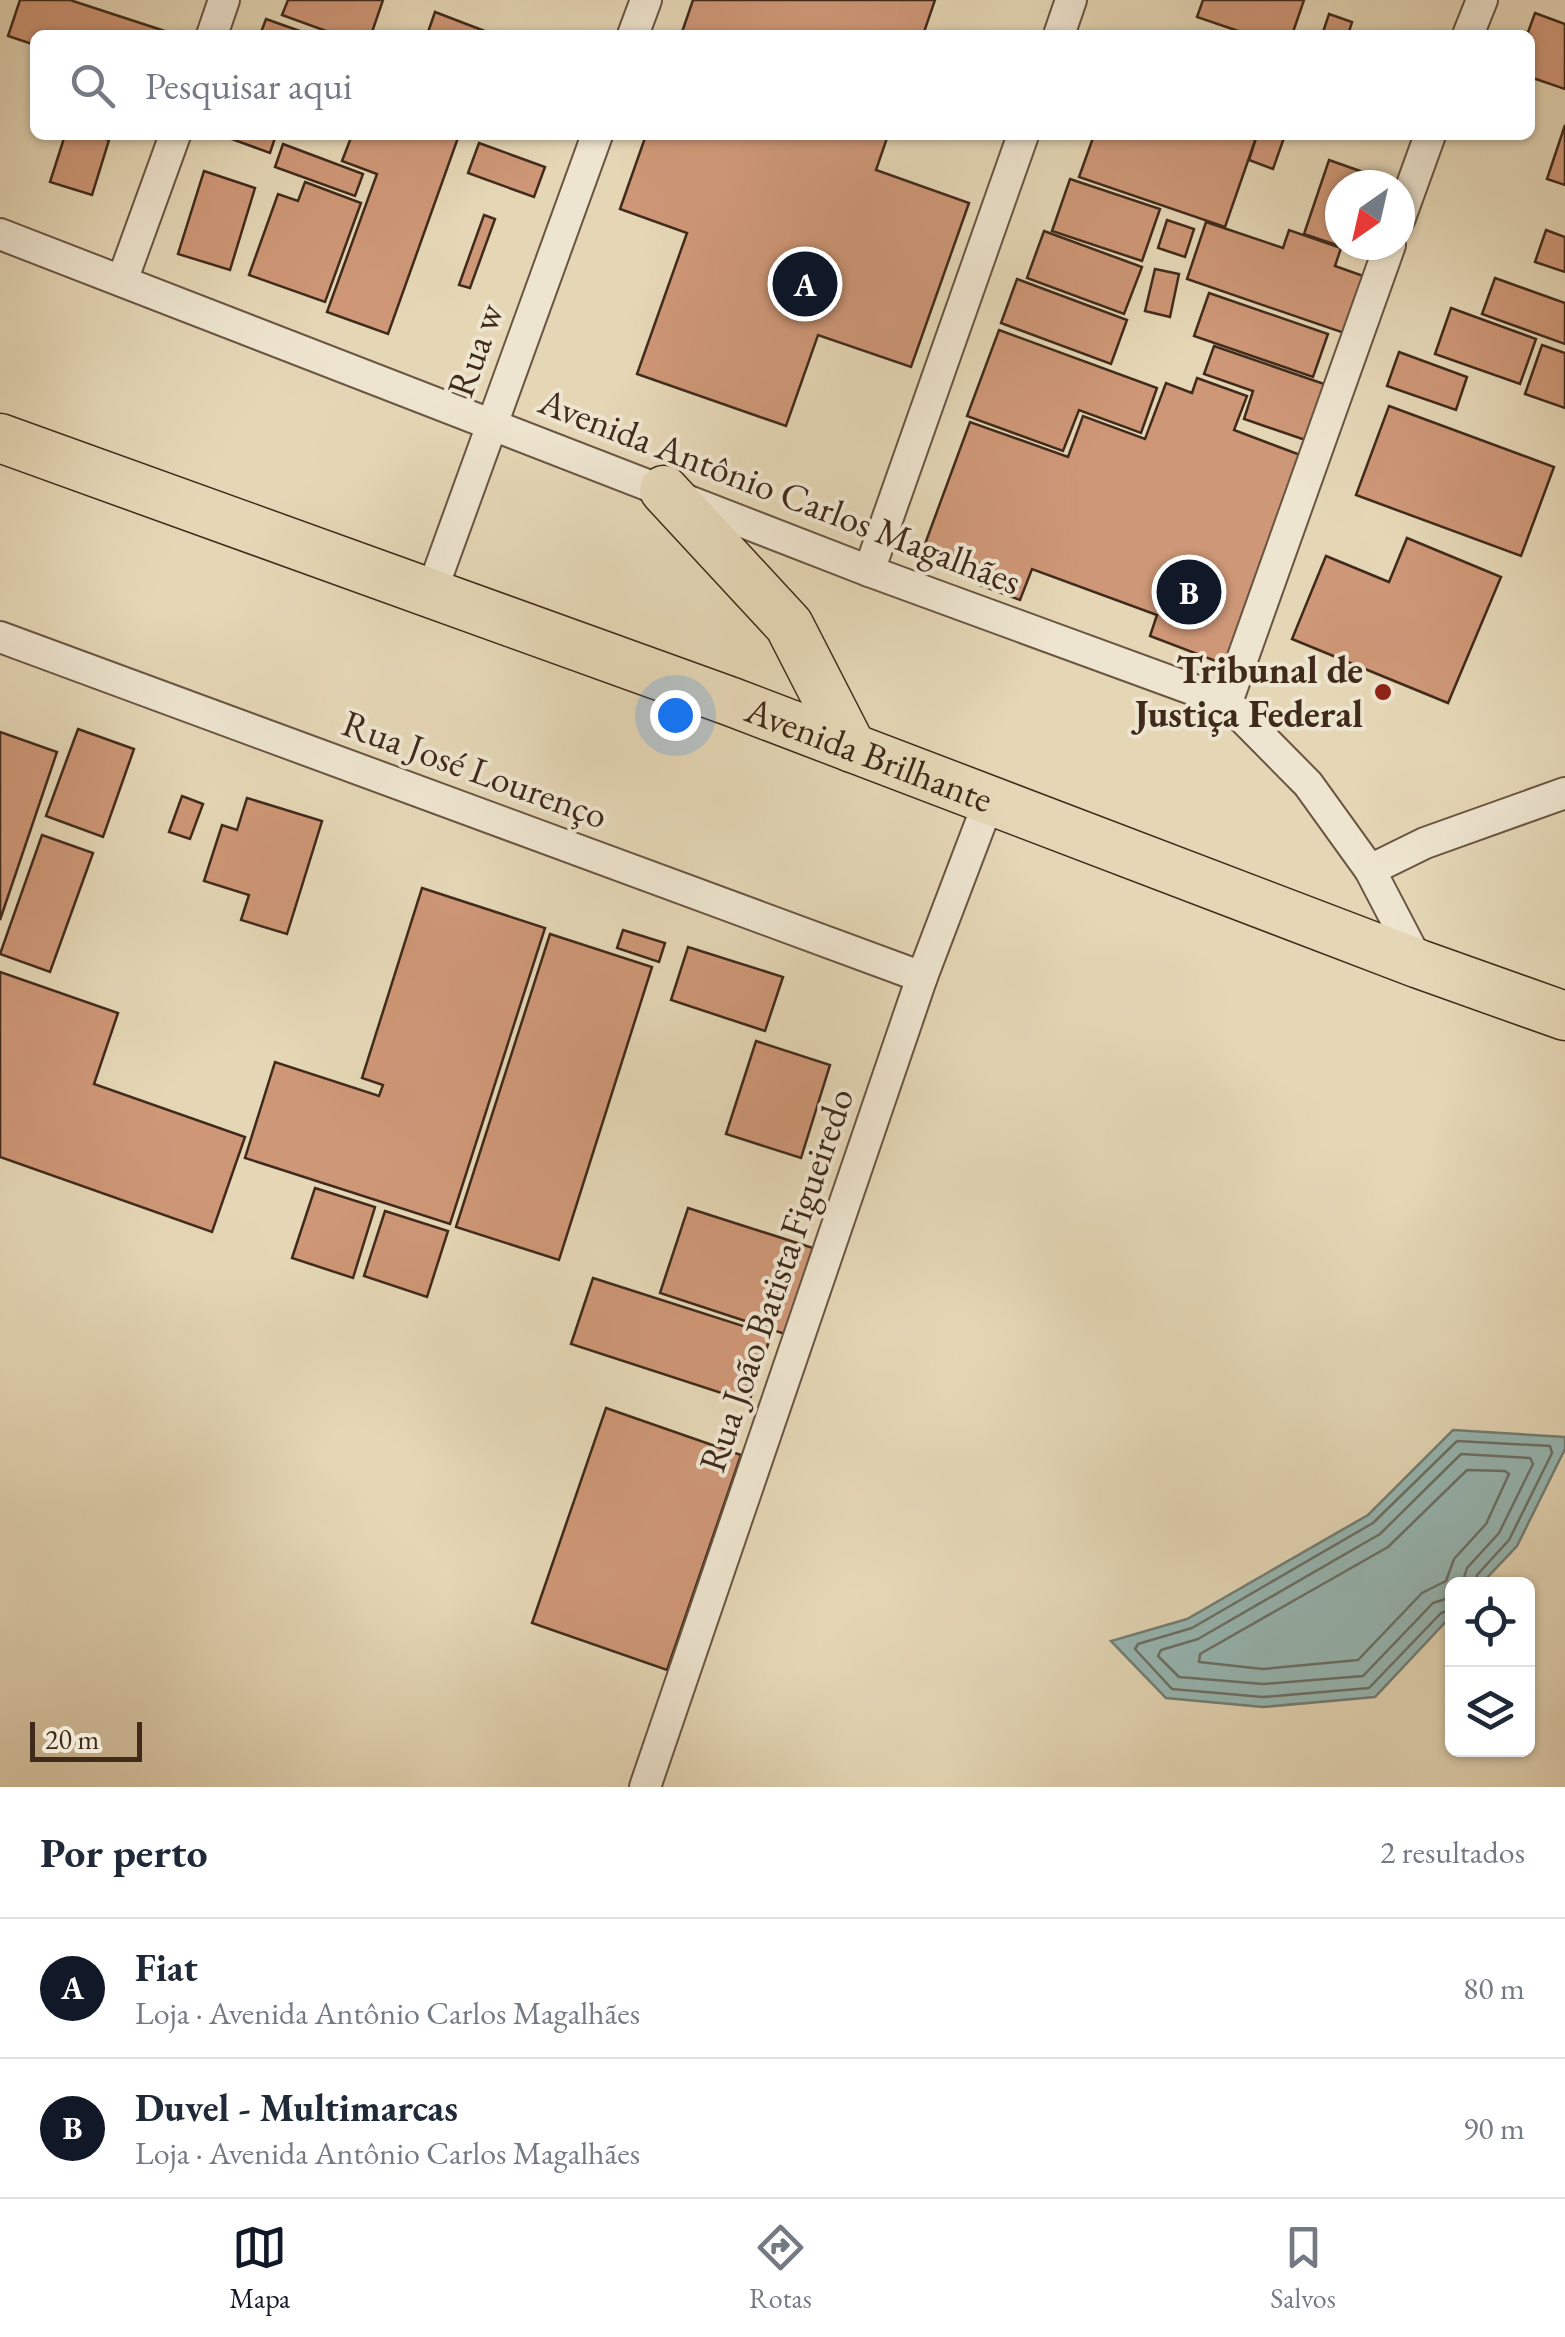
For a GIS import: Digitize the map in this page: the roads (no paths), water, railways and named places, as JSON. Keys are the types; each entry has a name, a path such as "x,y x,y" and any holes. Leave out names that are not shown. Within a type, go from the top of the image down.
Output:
{"main road":[{"name":"Avenida Brilhante","path":"0,438 852,748 1565,1016"},
{"path":"664,490 788,625 852,748"}],"street":[{"path":"214,30 224,0"},
{"path":"635,30 646,0"},
{"path":"1061,30 1071,0"},
{"path":"1470,30 1482,0"},
{"path":"122,280 173,140"},
{"name":"Rua w","path":"431,593 594,140"},
{"path":"869,571 1022,140"},
{"path":"1415,177 1428,140"},
{"name":"Avenida Antônio Carlos Magalhães","path":"0,234 869,571 1227,702 1308,784 1370,870 1419,964"},
{"path":"1227,702 1385,260"},
{"name":"Rua José Lourenço","path":"0,637 922,976"},
{"path":"1370,870 1425,843 1565,794"},
{"name":"Rua João Batista Figueiredo","path":"646,1787 922,976 989,800"}],"water":[{"path":"1453,1430 1565,1437 1565,1449 1517,1546 1488,1577 1445,1577 1445,1622 1375,1697 1263,1707 1166,1698 1111,1641 1187,1619 1368,1515"}],"place":[{"name":"Fiat","path":"805,284"},
{"name":"Duvel - Multimarcas","path":"1189,592"},
{"name":"Tribunal de Justiça Federal","path":"1383,692"}]}
